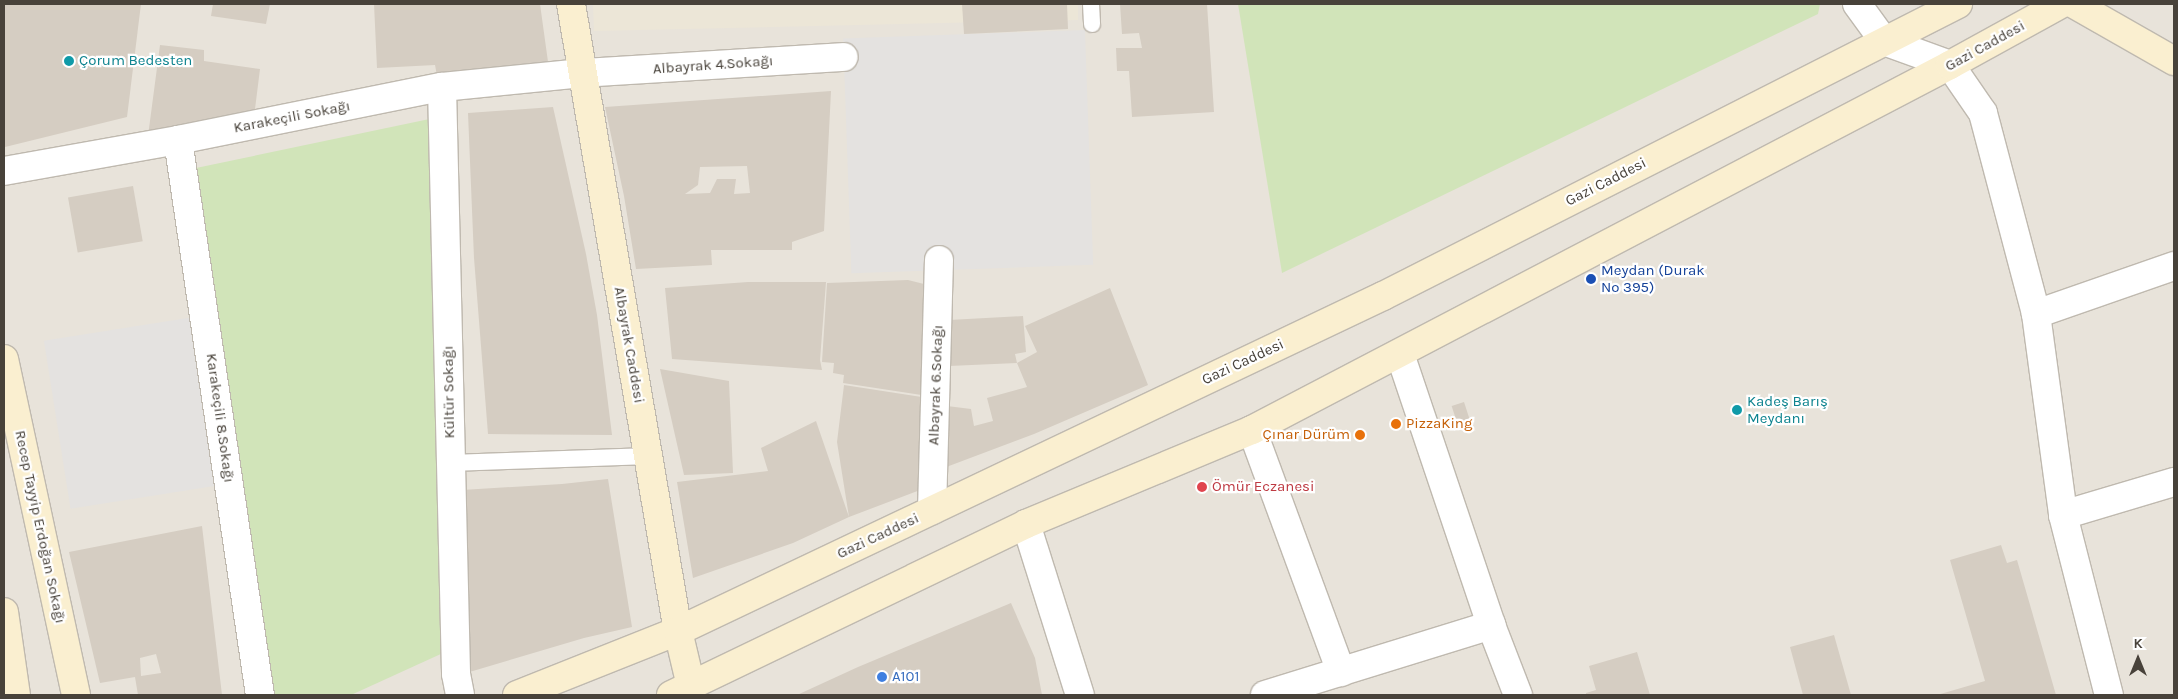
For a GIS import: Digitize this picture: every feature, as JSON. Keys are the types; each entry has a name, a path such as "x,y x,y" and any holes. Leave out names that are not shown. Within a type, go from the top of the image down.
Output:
{"street":[{"name":"Albayrak Caddesi","path":"572,4 582,74 678,631 685,692"},
{"path":"1858,4 1884,41 1950,65 1983,113 2036,314 2063,515 2109,695"},
{"path":"1881,4 1884,41"},
{"name":"Gazi Caddesi","path":"517,695 678,631 1383,296 1958,4"},
{"name":"Gazi Caddesi","path":"685,692 1026,524 1252,430 1950,65 2062,4"},
{"path":"2074,4 2174,61"},
{"name":"Albayrak 4.Sokağı","path":"582,74 844,57"},
{"name":"Karakeçili Sokağı","path":"4,171 178,140 442,87 582,74"},
{"name":"Kültür Sokağı","path":"442,87 456,674 460,695"},
{"name":"Karakeçili 8.Sokağı","path":"178,140 260,695"},
{"name":"Albayrak 6.Sokağı","path":"932,510 939,260"},
{"path":"2036,314 2174,266"},
{"path":"1400,354 1491,625 1518,695"},
{"name":"Recep Tayyip Erdoğan Sokağı","path":"4,359 76,695"},
{"path":"1252,430 1341,672"},
{"path":"2063,515 2174,482"},
{"path":"1026,524 1080,695"},
{"path":"4,612 16,695"},
{"path":"1265,695 1309,688 1341,672 1491,625"}],"lane":[{"path":"1091,4 1092,24"},
{"path":"451,463 648,456"}],"shaded area":[{"path":"4,4 2174,4 2174,695 4,695"},
{"path":"593,4 1078,4 1078,20 594,31"},
{"path":"1085,30 1093,265 851,273 843,38"},
{"path":"194,317 221,485 70,509 44,341"}],"green space":[{"path":"1238,4 1820,4 1818,14 1282,273"},
{"path":"439,117 443,653 351,695 274,695 196,168"}],"building":[{"name":"Çorum Bedesten","path":"4,4 141,4 127,117 5,147"},
{"path":"213,4 270,4 266,24 211,16"},
{"path":"374,4 540,4 549,69 438,81 435,65 377,68"},
{"path":"962,4 1067,4 1068,29 964,34"},
{"path":"1120,4 1207,4 1214,112 1132,117 1129,71 1117,71 1116,48 1142,48 1139,33 1122,34"},
{"path":"160,45 204,50 204,61 260,69 254,117 148,136"},
{"path":"831,91 824,231 792,242 792,250 711,250 712,265 636,269 624,196 605,107","holes":["747,166 750,193 734,194 736,179 717,179 710,193 685,194 698,185 700,167"]},
{"path":"553,107 586,254 597,315 612,435 488,434 474,258 468,113"},
{"path":"133,186 143,241 78,253 68,197"},
{"path":"908,280 924,284 933,292 928,396 843,383 844,375 833,373 834,363 822,362 827,283"},
{"path":"748,282 826,282 820,360 822,370 672,359 665,288"},
{"path":"1110,288 1148,385 1034,434 941,469 939,405 971,409 974,426 993,421 987,398 1027,387 1017,363 1037,352 1025,326"},
{"path":"1023,316 1026,352 1015,354 1017,363 949,366 949,320"},
{"path":"660,369 729,381 733,473 684,475"},
{"path":"844,385 928,398 928,487 849,517 837,442"},
{"path":"1464,402 1472,427 1460,431 1452,406"},
{"path":"816,421 849,517 793,543 693,578 677,482 768,471 761,448"},
{"path":"608,479 632,627 584,638 456,676 462,490 562,484"},
{"path":"202,526 222,695 138,695 135,677 100,683 69,552","holes":["156,654 161,673 141,676 140,658"]},
{"path":"2001,545 2007,563 2017,560 2056,695 1937,695 1985,681 1950,560"},
{"path":"1011,603 1035,658 1042,695 797,695 858,667"},
{"path":"1834,635 1851,695 1803,695 1790,647"},
{"path":"1637,652 1650,695 1586,695 1586,693 1596,690 1589,666"}],"place":[{"name":"Çorum Bedesten","path":"69,61"},
{"name":"Meydan (Durak No 395)","path":"1591,279"},
{"name":"Kadeş Barış Meydanı","path":"1737,410"},
{"name":"PizzaKing","path":"1396,424"},
{"name":"Çınar Dürüm","path":"1360,435"},
{"name":"Ömür Eczanesi","path":"1202,487"},
{"name":"A101","path":"882,677"}]}
